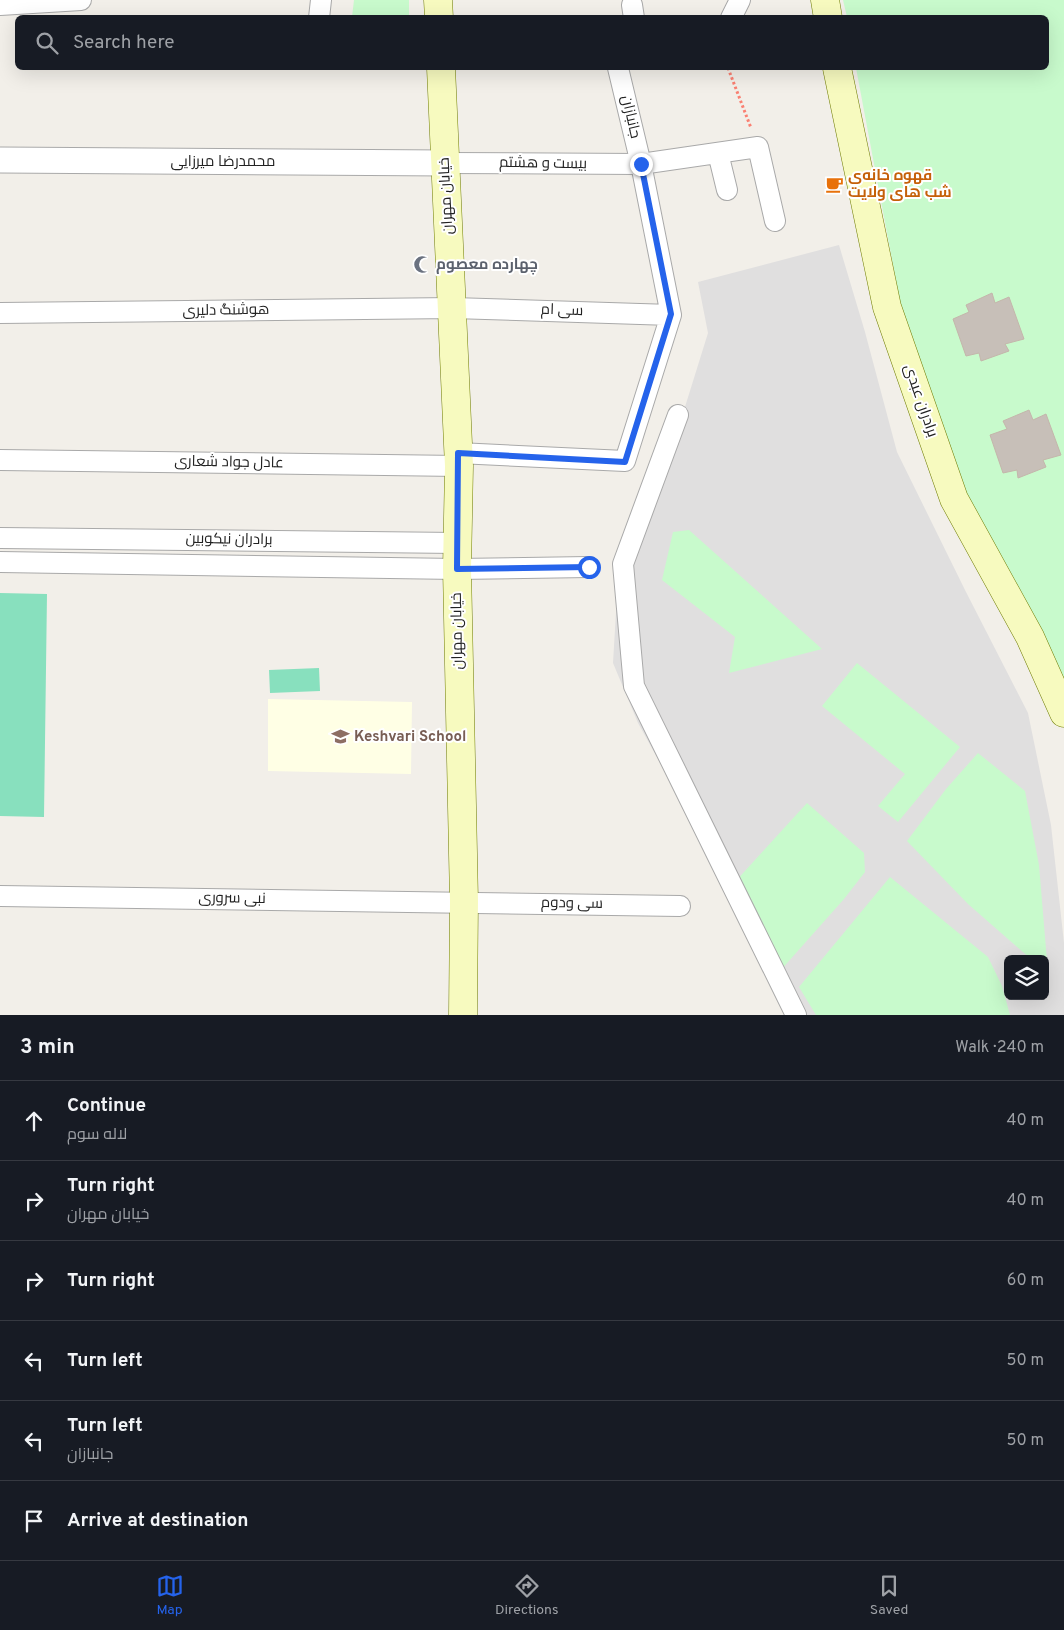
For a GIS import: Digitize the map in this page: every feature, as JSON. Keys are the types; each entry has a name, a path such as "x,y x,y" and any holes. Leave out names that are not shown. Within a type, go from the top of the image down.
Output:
{"main road":[{"path":"438,0 439,15"},
{"path":"825,0 828,15"},
{"name":"خیابان مهران","path":"441,70 458,459 457,556 464,901 463,1015"},
{"name":"برادران عبدی","path":"837,70 887,308 954,499 1030,637 1064,713"}],"street":[{"path":"0,5 81,0"},
{"path":"319,15 321,0"},
{"path":"732,15 740,0"},
{"name":"جانبازان","path":"618,70 641,164 671,314"},
{"path":"758,147 775,221"},
{"name":"بیست و هشتم","path":"446,163 641,164 758,147"},
{"path":"718,153 727,190"},
{"name":"محمدرضا میرزایی","path":"0,160 446,163"},
{"name":"هوشنگ دلیری","path":"0,313 452,308"},
{"name":"سی ام","path":"452,308 671,314"},
{"name":"عادل جواد شعاری","path":"0,460 458,459 625,462 671,314"},
{"path":"678,414 623,564 634,686 796,1015"},
{"name":"برادران نیکوبین","path":"0,538 457,556"},
{"path":"457,556 589,567"},
{"name":"برادران نیکوبین","path":"0,562 457,556"},
{"name":"نبی سروری","path":"0,896 464,901"},
{"name":"سی ودوم","path":"464,901 680,906"}],"path":[{"path":"729,70 758,147"}],"shaded area":[{"path":"839,245 865,332 897,452 1028,713 1051,825 1064,943 1064,1015 799,1015 638,723 613,663 617,595 661,484 708,333 698,282"},
{"name":"Keshvari School","path":"268,699 412,702 411,774 268,771"}],"green space":[{"path":"354,0 409,0 409,15 352,15"},
{"path":"843,0 1064,0 1064,680 966,492 900,302 856,70 1049,70 1049,15 847,15"},
{"path":"689,530 822,649 729,673 735,637 662,580 673,532"},
{"path":"0,593 47,594 44,817 0,816"},
{"path":"857,663 960,747 898,822 878,806 905,774 822,706"},
{"path":"319,668 320,691 270,693 269,670"},
{"path":"978,753 1025,791 1039,865 1046,955 1026,955 968,904 907,841 946,789"},
{"path":"807,803 864,853 865,872 844,899 780,971 734,883"},
{"path":"890,877 988,957 1002,986 1004,1000 1006,1000 1010,1015 816,1015 799,987"}],"building":[{"path":"992,293 995,303 1009,297 1024,339 1005,344 1009,351 981,361 979,353 966,356 953,319 969,312 966,305"},
{"path":"1029,410 1033,420 1046,414 1061,455 1043,460 1046,467 1018,478 1017,470 1003,473 990,435 1007,429 1003,421"}],"place":[{"name":"قهوه خانه‌ی شب های ولایت","path":"834,185"},
{"name":"چهارده معصوم","path":"422,265"},
{"name":"Keshvari School","path":"340,737"}],"route":[{"path":"589,567 457,569 458,453 625,462 671,314 641,164"}]}
